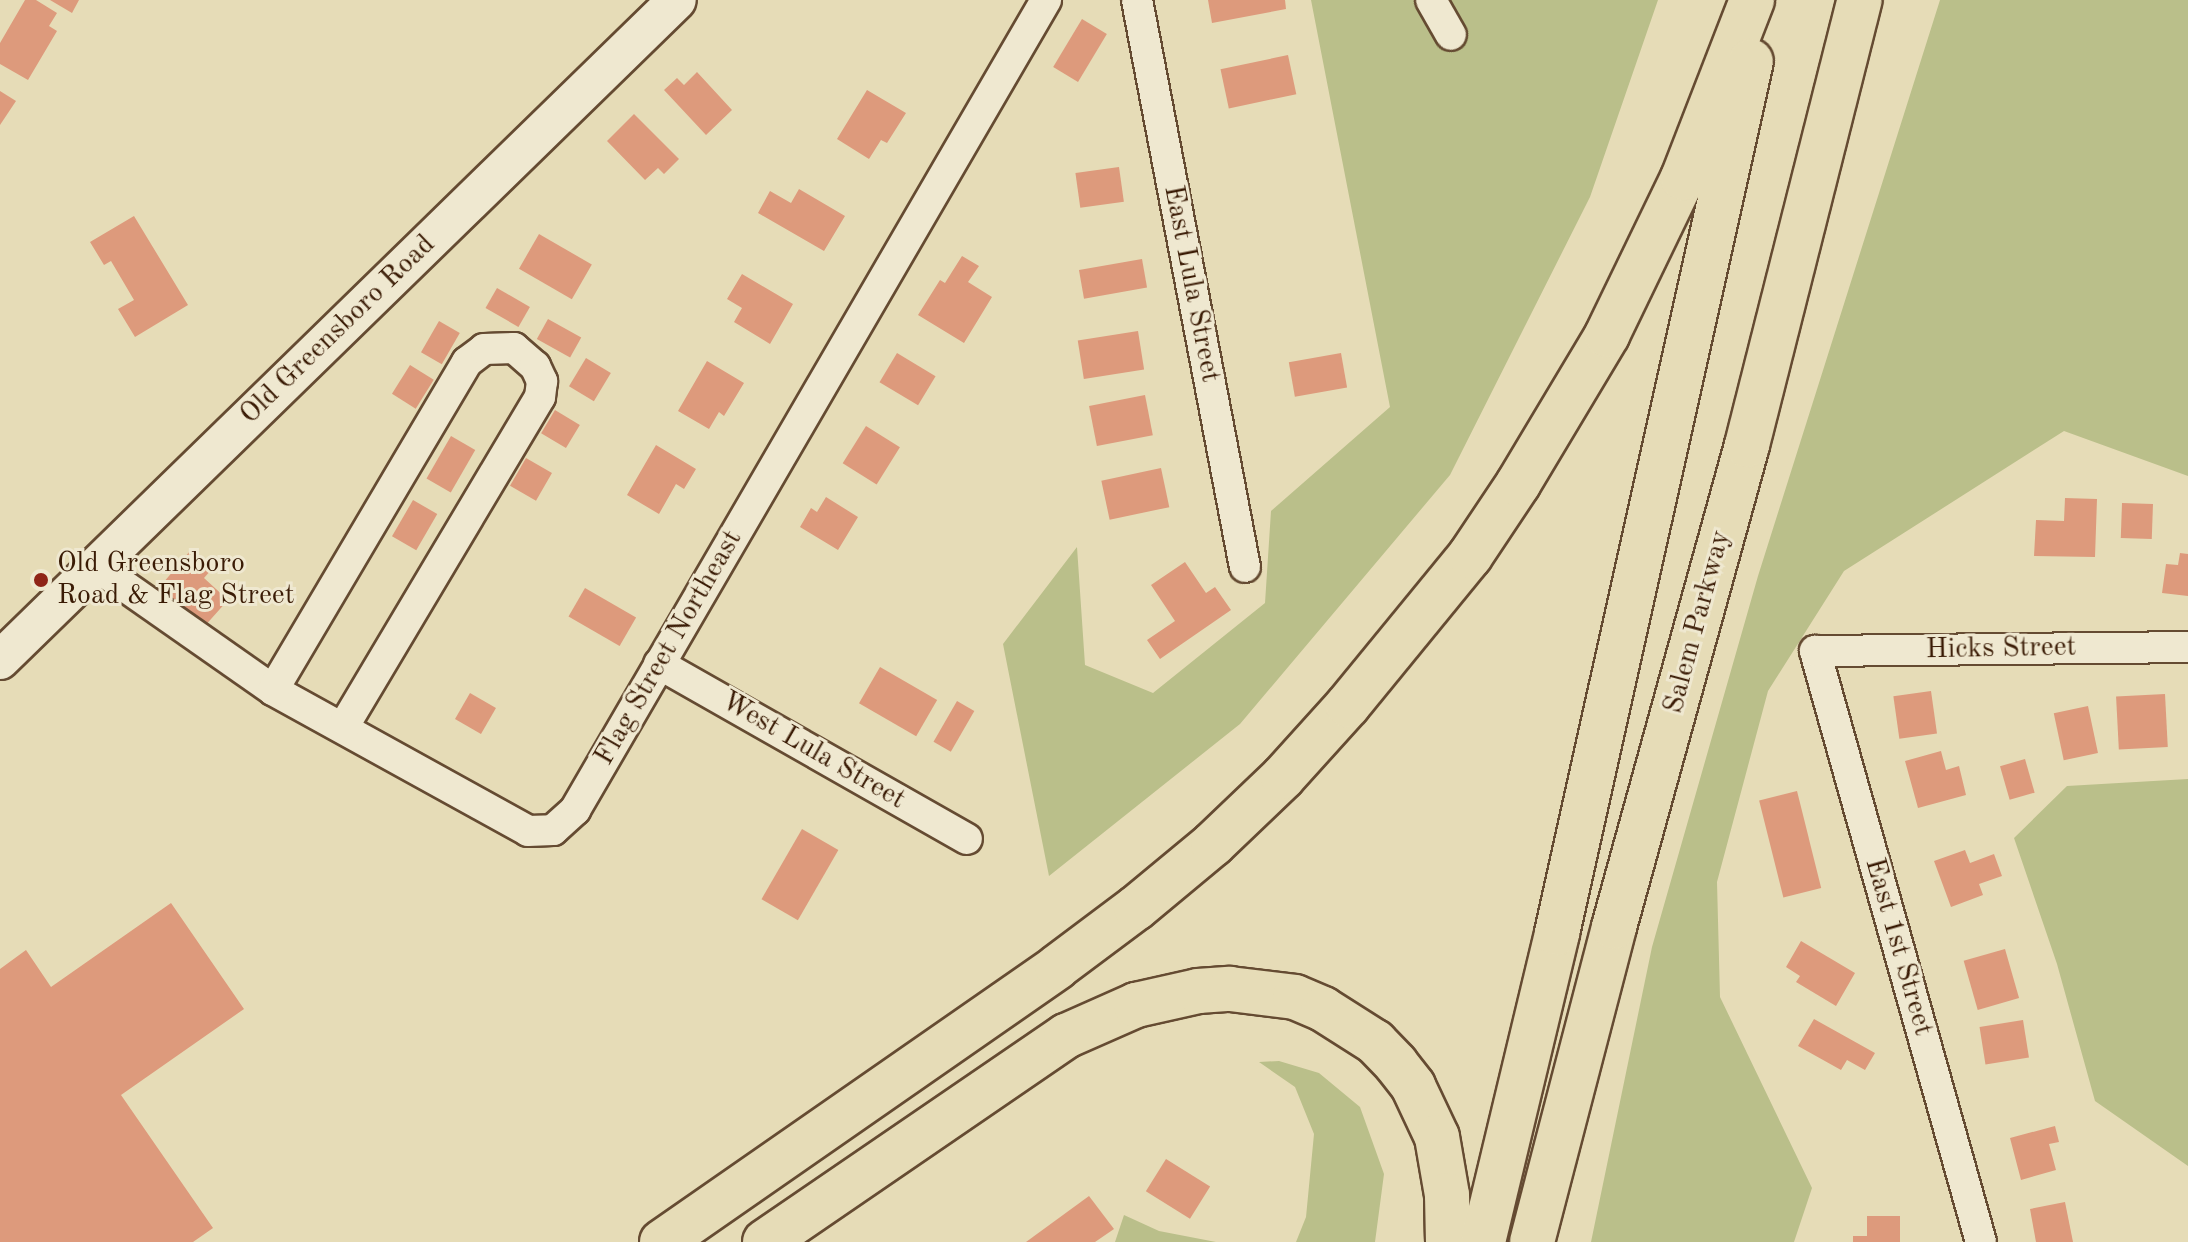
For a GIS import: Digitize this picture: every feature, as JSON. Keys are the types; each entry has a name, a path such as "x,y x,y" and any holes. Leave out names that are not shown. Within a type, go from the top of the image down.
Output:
{"highway":[{"path":"662,1242 1057,967 1136,908 1213,844 1283,777 1348,705 1470,556 1518,484 1600,347 1683,178 1752,0"},
{"path":"1483,1242 1561,917 1764,0"},
{"name":"Salem Parkway","path":"1532,1242 1798,250 1860,0"},
{"path":"1798,250 1887,0"},
{"path":"765,1242 1066,1036 1136,1005 1198,991 1230,989 1295,997 1323,1009 1367,1036 1396,1064 1413,1086 1437,1137 1447,1195 1448,1242"}],"street":[{"name":"Old Greensboro Road","path":"0,660 677,0"},
{"name":"Flag Street Northeast","path":"96,566 273,690 528,831 553,830 575,810 1046,0"},
{"name":"East Lula Street","path":"1137,0 1245,567"},
{"path":"1431,0 1451,35"},
{"path":"273,690 467,362 484,349 514,348 535,366 542,381 540,397 343,728"},
{"name":"Hicks Street","path":"1815,651 2188,647"},
{"name":"East 1st Street","path":"1815,651 1981,1242"},
{"name":"West Lula Street","path":"659,664 967,839"}],"green space":[{"path":"1311,0 1658,0 1590,197 1450,475 1240,724 1049,876 1003,644 1077,547 1085,665 1153,693 1265,603 1271,511 1390,407"},
{"path":"1940,0 2188,0 2188,476 2064,431 1844,571 1768,691 1717,882 1720,997 1812,1188 1794,1242 1591,1242 1652,947 1758,576"},
{"path":"2188,779 2188,1166 2095,1101 2057,964 2014,838 2067,786"},
{"path":"1279,1061 1319,1073 1360,1107 1384,1174 1375,1242 1296,1242 1306,1217 1314,1134 1295,1087 1259,1062"},
{"path":"1124,1215 1159,1231 1216,1242 1115,1242"}],"building":[{"path":"25,0 36,0 57,13 49,26 57,31 28,80 0,64 0,43"},
{"path":"50,0 79,0 72,13"},
{"path":"1208,0 1285,0 1286,9 1212,23"},
{"path":"1082,19 1107,34 1078,82 1053,67"},
{"path":"1288,55 1296,94 1229,108 1221,69"},
{"path":"697,72 732,110 706,135 664,90 677,78 684,85"},
{"path":"867,90 906,113 887,143 881,140 869,159 837,139"},
{"path":"0,91 16,101 0,125"},
{"path":"634,114 679,159 664,174 658,168 645,180 607,141"},
{"path":"1119,167 1124,202 1080,208 1075,173"},
{"path":"799,189 845,216 824,251 758,213 770,191 791,203"},
{"path":"134,216 188,305 135,337 118,309 134,300 111,261 104,265 90,242"},
{"path":"539,234 592,264 572,299 519,269"},
{"path":"962,256 979,266 968,282 992,297 964,343 918,315 940,280 945,283"},
{"path":"1142,259 1147,288 1084,299 1079,270"},
{"path":"742,274 793,304 770,344 734,322 742,308 727,299"},
{"path":"497,288 530,307 518,327 486,308"},
{"path":"548,319 581,337 570,358 537,339"},
{"path":"439,321 460,333 442,364 421,352"},
{"path":"1138,331 1144,370 1084,379 1078,341"},
{"path":"897,353 936,376 918,405 879,382"},
{"path":"1341,353 1347,387 1295,397 1289,362"},
{"path":"586,358 611,373 594,401 569,386"},
{"path":"707,361 744,383 724,416 719,412 709,429 678,411"},
{"path":"410,365 434,380 416,409 392,394"},
{"path":"1145,395 1153,435 1097,446 1089,406"},
{"path":"555,410 580,425 566,448 541,433"},
{"path":"866,426 900,447 877,485 843,463"},
{"path":"451,436 475,450 451,492 426,478"},
{"path":"656,445 696,469 684,489 676,484 659,514 627,495"},
{"path":"526,458 552,473 536,501 510,486"},
{"path":"1161,468 1169,507 1110,520 1101,481"},
{"path":"826,497 858,517 838,550 800,527 811,508 817,512"},
{"path":"2065,498 2097,499 2095,557 2034,556 2036,520 2064,521"},
{"path":"413,500 437,514 416,550 392,536"},
{"path":"2122,503 2153,504 2152,539 2121,538"},
{"path":"190,551 211,570 204,578 228,600 203,628 158,589"},
{"path":"2180,553 2188,554 2188,596 2162,593 2166,564 2178,565"},
{"path":"1185,562 1206,593 1215,587 1231,610 1160,659 1147,640 1175,621 1151,585"},
{"path":"585,588 636,618 620,646 568,617"},
{"path":"880,667 937,700 916,736 859,703"},
{"path":"1931,691 1937,734 1899,739 1893,696"},
{"path":"470,693 496,708 481,734 455,719"},
{"path":"2165,694 2168,747 2119,749 2116,697"},
{"path":"957,701 974,711 951,752 934,742"},
{"path":"2088,706 2098,753 2064,760 2054,713"},
{"path":"1941,751 1946,770 1959,766 1966,795 1918,808 1905,761"},
{"path":"2025,759 2035,793 2010,800 2000,766"},
{"path":"1797,791 1821,888 1783,897 1759,800"},
{"path":"802,829 838,850 798,920 762,899"},
{"path":"1965,850 1970,863 1994,854 2002,876 1979,884 1983,895 1951,907 1934,861"},
{"path":"171,903 244,1009 121,1095 213,1228 193,1242 0,1242 0,969 26,950 51,987"},
{"path":"1801,941 1855,973 1836,1006 1796,982 1800,976 1786,967"},
{"path":"2005,949 2019,998 1978,1010 1964,961"},
{"path":"1814,1019 1875,1053 1865,1070 1847,1060 1841,1070 1798,1046"},
{"path":"2023,1020 2029,1058 1985,1064 1980,1027"},
{"path":"2055,1126 2059,1142 2049,1144 2056,1170 2021,1180 2010,1138"},
{"path":"1166,1159 1210,1187 1190,1219 1146,1191"},
{"path":"1089,1196 1114,1229 1095,1242 1026,1242"},
{"path":"2065,1202 2073,1242 2036,1242 2030,1209"},
{"path":"1867,1216 1900,1216 1900,1242 1853,1242 1853,1236 1867,1236"}],"place":[{"name":"Old Greensboro Road & Flag Street","path":"41,580"}]}
